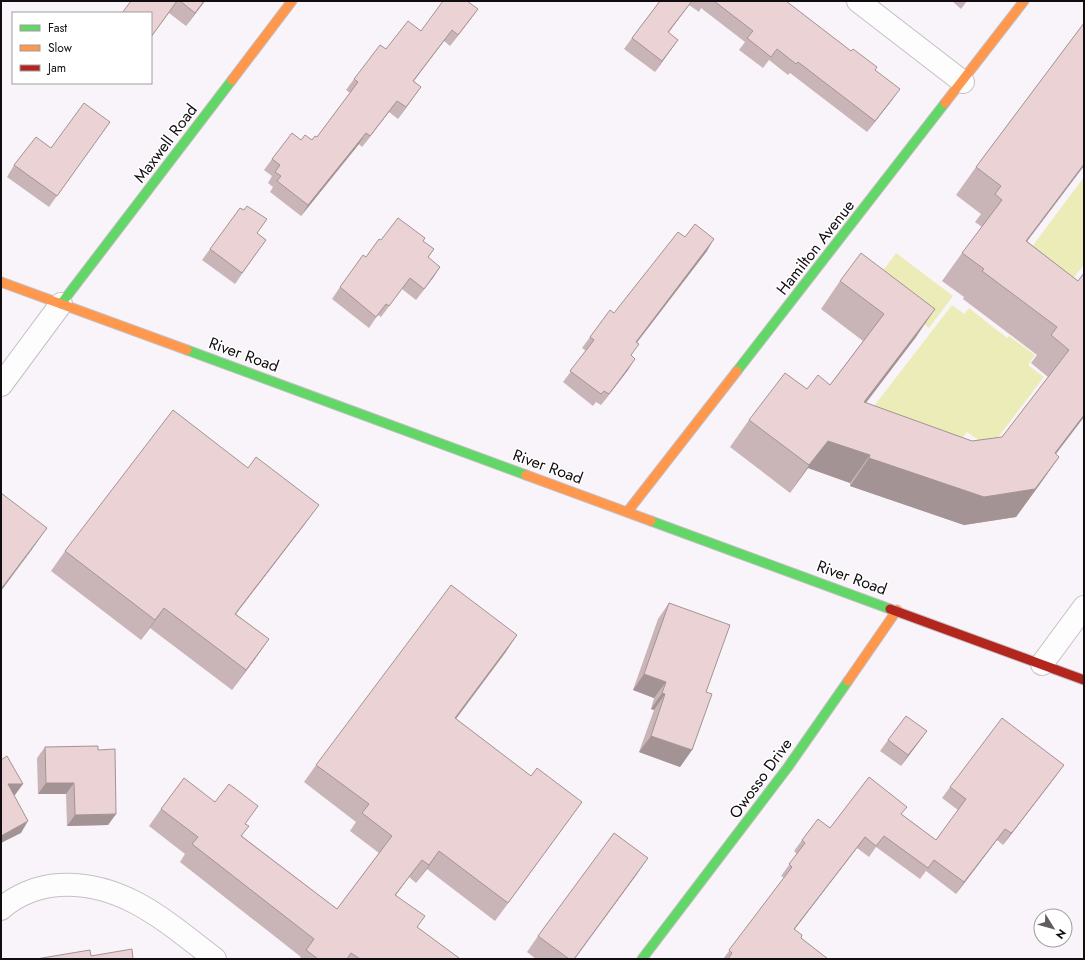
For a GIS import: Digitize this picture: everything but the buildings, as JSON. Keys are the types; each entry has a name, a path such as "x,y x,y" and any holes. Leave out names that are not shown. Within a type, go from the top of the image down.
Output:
{"main road":[{"name":"Maxwell Road","path":"61,304 292,1"},
{"name":"Hamilton Avenue","path":"628,511 963,82 1024,1"},
{"name":"River Road","path":"1,282 628,511 1084,680"},
{"name":"Owosso Drive","path":"642,959 788,767 897,610"}],"street":[{"path":"858,1 963,82"},
{"path":"1,385 61,304"},
{"path":"1042,664 1084,608"},
{"path":"1,909 37,889 72,884 97,887 137,902 215,959"}],"green space":[{"path":"1084,177 1084,266 1066,287 1025,256"},
{"path":"896,253 953,296 929,328 873,284"},
{"path":"952,305 964,314 969,308 1007,338 1009,336 1035,355 1028,365 1044,377 990,448 967,432 962,439 857,428"}],"traffic: fast":[{"path":"61,304 232,80"},
{"path":"737,371 945,103"},
{"path":"187,350 526,475"},
{"path":"651,521 890,609"},
{"path":"642,959 788,767 848,681"}],"traffic: slow":[{"path":"232,80 292,1"},
{"path":"945,103 1024,1"},
{"path":"1,282 187,350"},
{"path":"628,511 737,371"},
{"path":"526,475 651,521"},
{"path":"848,681 897,610"}],"traffic: jam":[{"path":"890,609 1084,680"}]}
